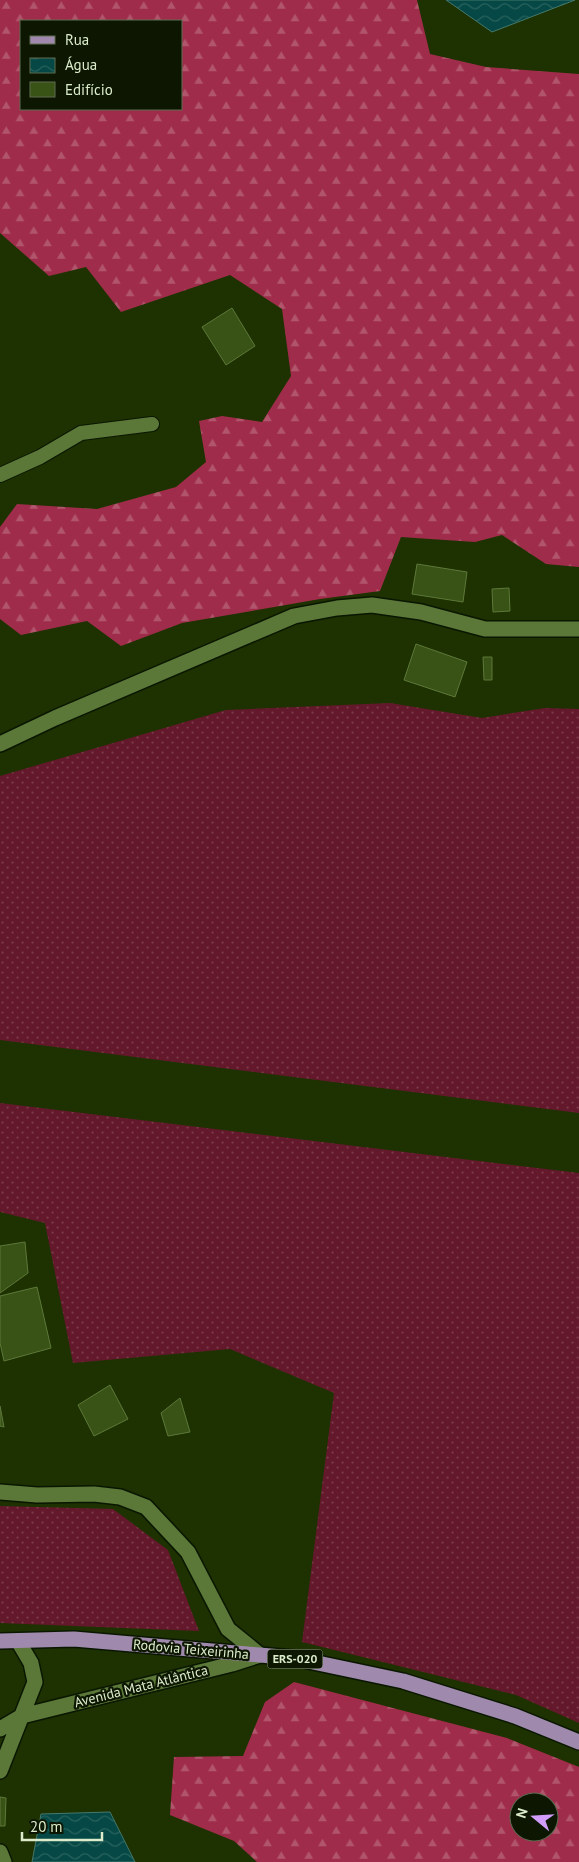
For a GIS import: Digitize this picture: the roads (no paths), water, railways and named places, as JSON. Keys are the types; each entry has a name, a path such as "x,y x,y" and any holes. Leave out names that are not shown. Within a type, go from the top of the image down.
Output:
{"main road":[{"name":"Rodovia Teixeirinha","path":"0,1640 74,1639 294,1658 403,1681 514,1716 579,1742"}],"street":[{"path":"0,744 55,718 294,616 337,608 372,605 421,612 485,629 579,629"},
{"path":"0,1492 94,1494 120,1497 146,1507 188,1552 228,1629 260,1655"},
{"path":"0,1769 35,1682 31,1663 18,1641"},
{"name":"Avenida Mata Atlântica","path":"0,1729 22,1716 232,1664 260,1655"},
{"path":"0,1852 4,1862"}],"lane":[{"path":"0,474 40,457 81,433 152,424"}],"water":[{"path":"446,0 575,0 492,32"},
{"path":"110,1812 135,1862 32,1862 41,1814"}]}
